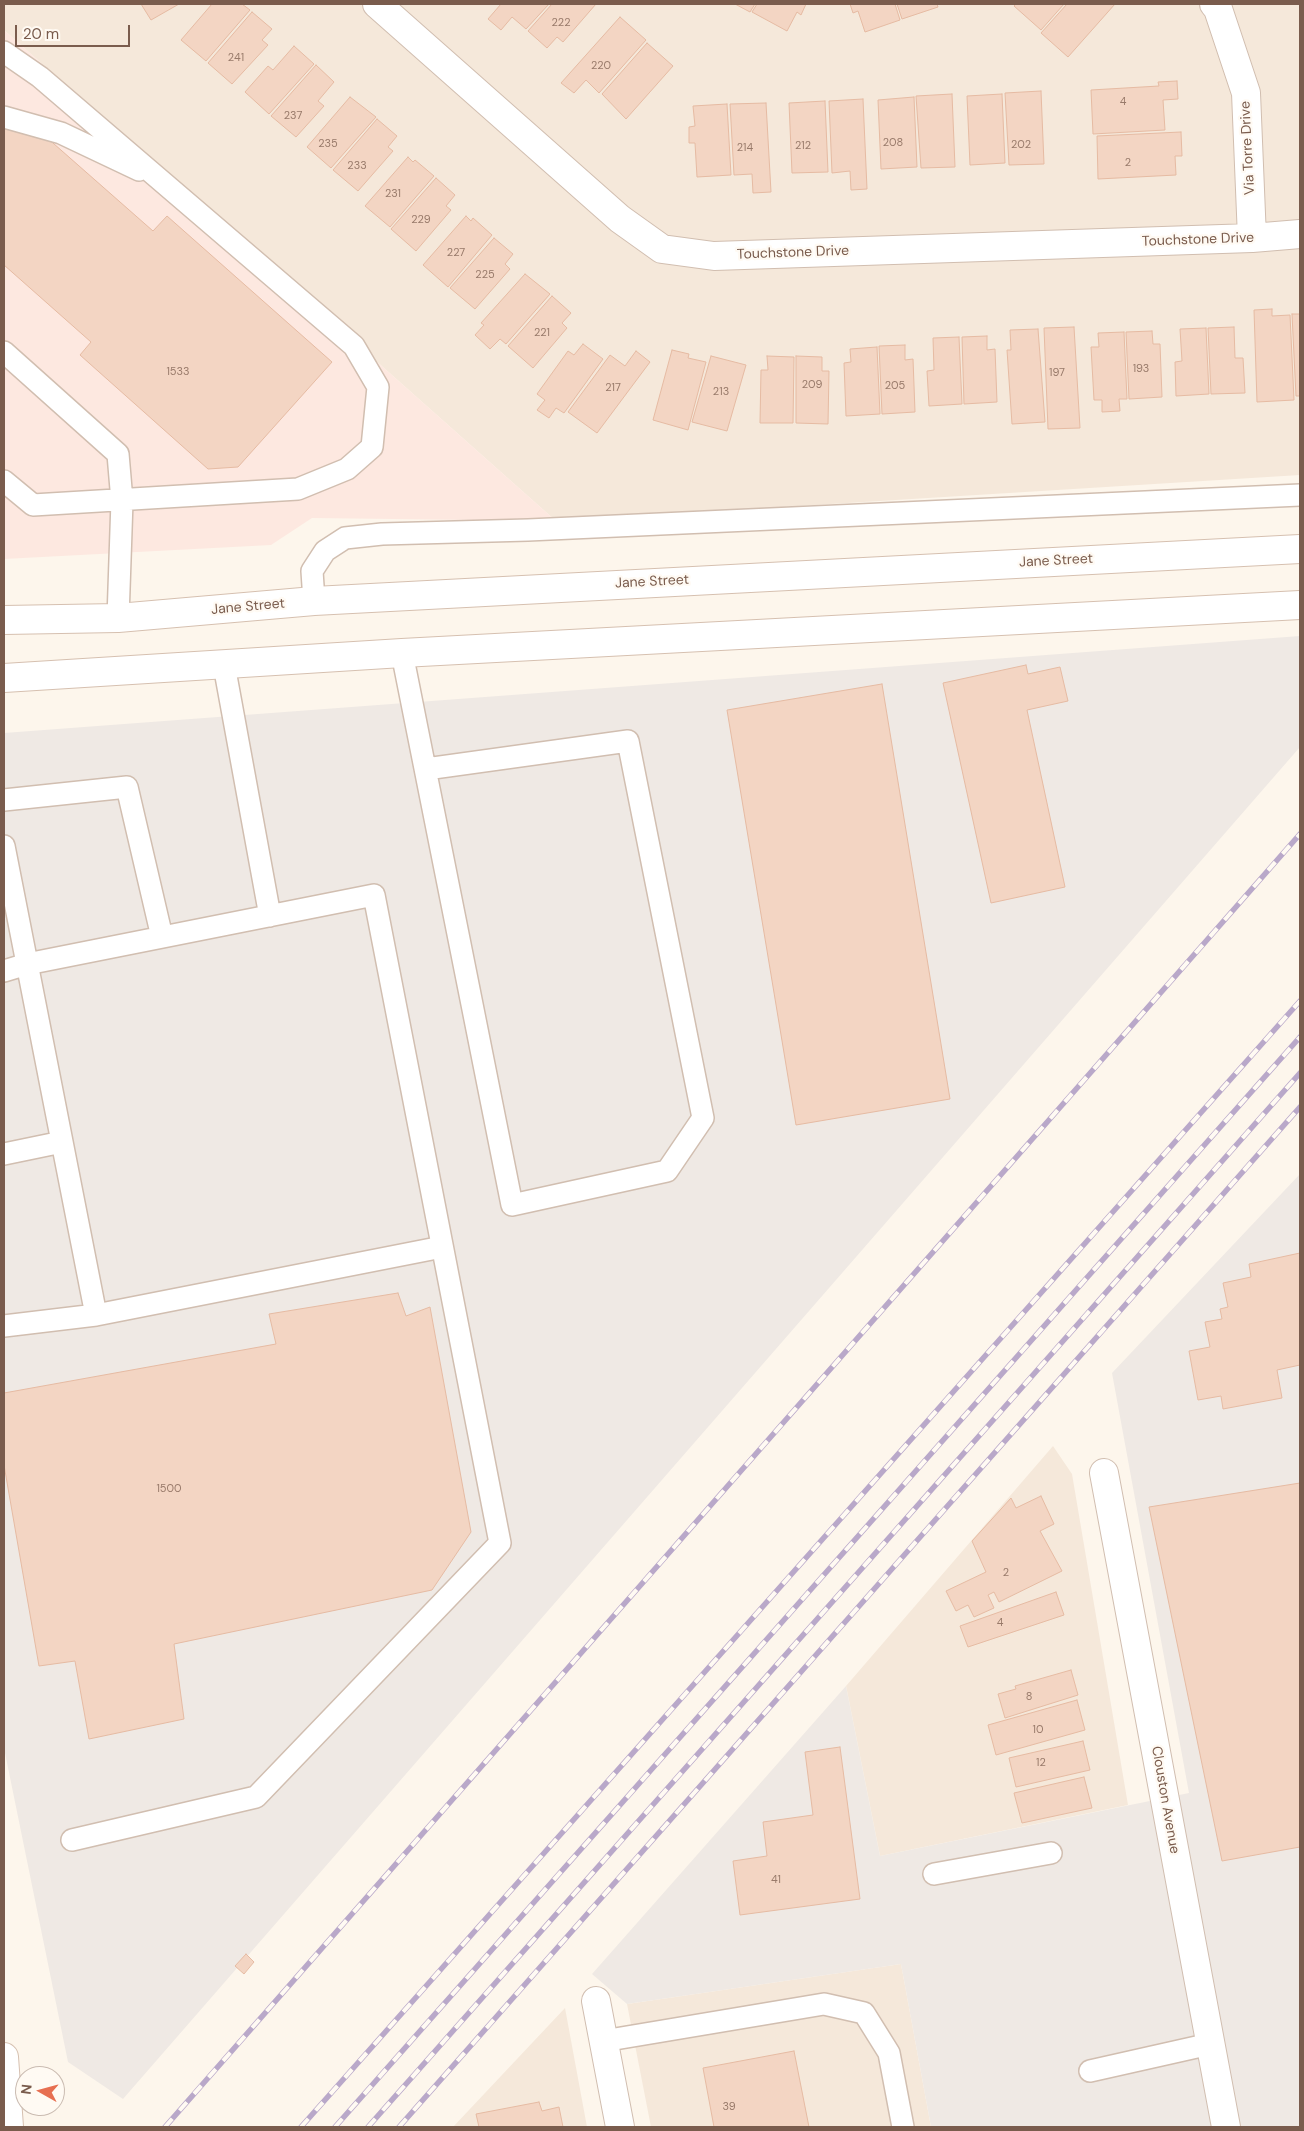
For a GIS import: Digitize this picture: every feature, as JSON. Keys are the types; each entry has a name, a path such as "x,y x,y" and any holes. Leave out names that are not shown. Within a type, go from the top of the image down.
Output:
{"main road":[{"name":"Touchstone Drive","path":"376,4 620,219 662,249 714,256 1252,238 1300,234"},
{"name":"Via Torre Drive","path":"1214,4 1218,8 1246,94 1252,238"},
{"name":"Jane Street","path":"4,620 118,618 314,601 1300,549"},
{"path":"4,678 402,653 1300,605"},
{"name":"Clouston Avenue","path":"1104,1473 1226,2127"},
{"path":"596,2001 620,2127"},
{"path":"4,2057 9,2127"}],"lane":[{"path":"4,52 40,77 354,346 378,387 372,447 347,469 298,489 34,505 4,481"},
{"path":"4,117 61,133 164,182"},
{"path":"4,352 118,454 122,501 118,618"},
{"path":"314,601 312,571 325,551 345,538 382,534 528,530 1300,495"},
{"path":"402,653 512,1205 667,1171 703,1118 628,741 426,770"},
{"path":"224,665 270,916"},
{"path":"4,800 127,787 162,937"},
{"path":"4,846 96,1315"},
{"path":"4,971 27,964 374,895 500,1543 256,1797 72,1840"},
{"path":"4,1154 62,1142"},
{"path":"4,1326 96,1315 442,1247"},
{"path":"934,1874 1051,1853"},
{"path":"604,2041 824,2004 864,2013 890,2053 903,2127"},
{"path":"1090,2071 1210,2044"}],"shaded area":[{"path":"4,4 1300,4 1300,475 556,521 4,30"},
{"path":"4,30 556,521 312,518 271,545 4,559"},
{"path":"1300,636 1300,747 123,2099 68,2062 4,1748 4,733"},
{"path":"1300,1174 1300,2127 931,2127 901,1964 627,2004 592,1974 846,1686 880,1856 1189,1793 1112,1373"},
{"path":"1053,1446 1072,1474 1128,1805 880,1856 846,1686"},
{"path":"901,1964 931,2127 651,2127 627,2004"},
{"path":"565,2008 587,2127 453,2127"}],"building":[{"path":"141,4 179,4 151,20"},
{"path":"212,4 242,4 250,10 206,61 181,40"},
{"path":"501,4 549,4 526,29 512,17 501,30 488,19"},
{"path":"552,4 596,4 563,42 557,37 547,48 528,31"},
{"path":"735,4 755,4 750,12"},
{"path":"757,4 806,4 801,15 797,12 787,31 752,12"},
{"path":"850,4 895,4 900,20 865,32 858,11 853,13"},
{"path":"897,4 937,4 938,7 902,19"},
{"path":"1016,4 1064,4 1041,30 1014,6"},
{"path":"1067,4 1115,4 1068,57 1041,33"},
{"path":"252,12 272,29 262,40 268,45 232,84 208,63"},
{"path":"620,17 646,40 599,93 586,80 574,93 561,83"},
{"path":"647,43 673,66 626,119 602,94"},
{"path":"294,46 314,64 269,114 245,92 268,66 273,70"},
{"path":"316,65 334,82 318,101 324,106 296,137 271,116"},
{"path":"1177,81 1178,99 1163,100 1165,130 1093,134 1091,90 1159,86 1158,82"},
{"path":"1041,91 1044,164 1009,165 1005,93"},
{"path":"952,94 955,167 921,168 916,96"},
{"path":"1002,94 1005,163 970,165 967,96"},
{"path":"350,97 376,117 331,168 307,147"},
{"path":"914,97 917,167 881,169 878,100"},
{"path":"863,99 867,189 851,190 850,171 832,173 829,101"},
{"path":"825,101 828,172 792,173 789,103"},
{"path":"766,103 771,192 753,193 752,174 734,175 730,104"},
{"path":"727,104 731,175 697,177 695,143 689,143 689,127 695,126 693,106"},
{"path":"377,119 397,136 388,147 393,151 358,191 333,170"},
{"path":"4,126 45,136 153,231 167,216 332,362 238,467 208,469 80,355 91,342 4,265"},
{"path":"1181,132 1182,156 1175,156 1176,175 1098,179 1097,136"},
{"path":"408,157 413,162 415,160 434,176 390,227 365,206"},
{"path":"436,178 455,195 446,206 451,210 416,251 391,229"},
{"path":"466,216 471,221 473,218 492,235 448,287 423,265"},
{"path":"494,238 513,254 505,264 510,269 475,309 450,288"},
{"path":"525,274 550,294 506,344 500,339 490,349 475,335 484,325 481,323"},
{"path":"552,296 571,313 562,323 567,328 533,368 508,346"},
{"path":"1272,309 1272,316 1290,315 1294,400 1257,402 1254,310"},
{"path":"1292,314 1300,314 1300,396 1296,396"},
{"path":"1074,327 1080,428 1048,429 1044,328"},
{"path":"1234,327 1235,358 1243,358 1245,393 1211,394 1208,328"},
{"path":"1206,328 1209,394 1176,396 1175,362 1182,361 1180,329"},
{"path":"1038,329 1045,422 1012,424 1007,350 1011,350 1010,330"},
{"path":"1152,331 1153,344 1160,344 1162,397 1129,399 1126,332"},
{"path":"1124,332 1127,399 1119,399 1120,411 1102,412 1102,400 1094,400 1091,347 1099,347 1098,333"},
{"path":"987,336 987,350 995,349 997,402 964,404 962,337"},
{"path":"959,337 962,404 929,406 927,371 934,370 933,338"},
{"path":"583,344 603,359 564,413 556,408 549,418 537,410 545,400 537,394 568,351 574,355"},
{"path":"905,345 905,360 913,359 915,412 882,414 879,346"},
{"path":"877,347 880,414 846,416 844,363 851,362 850,349"},
{"path":"672,350 689,354 688,358 706,362 688,430 653,420"},
{"path":"636,351 650,362 597,433 568,412 610,355 625,366"},
{"path":"711,356 746,365 727,431 692,422"},
{"path":"767,356 794,357 793,423 760,423 761,370 768,370"},
{"path":"796,356 822,357 822,371 829,371 828,424 796,423"},
{"path":"1026,665 1028,674 1060,667 1068,701 1027,710 1065,887 991,903 943,683"},
{"path":"882,684 950,1099 796,1125 727,710"},
{"path":"1300,1253 1300,1365 1277,1370 1282,1398 1223,1409 1221,1396 1198,1400 1189,1351 1210,1347 1205,1322 1222,1319 1220,1309 1228,1307 1223,1283 1251,1277 1249,1264"},
{"path":"398,1293 406,1316 430,1307 471,1532 432,1590 174,1644 184,1719 89,1739 75,1661 39,1666 4,1465 4,1393 276,1344 269,1314"},
{"path":"1300,1483 1300,1847 1222,1861 1149,1507"},
{"path":"1041,1496 1054,1524 1040,1531 1062,1571 999,1602 994,1592 988,1595 994,1608 974,1617 968,1605 956,1611 946,1591 986,1572 972,1541 1011,1498 1016,1508"},
{"path":"1056,1592 1064,1615 968,1647 960,1626"},
{"path":"1071,1670 1078,1695 1005,1718 998,1694 1016,1689 1015,1686"},
{"path":"1077,1700 1085,1730 996,1755 988,1725"},
{"path":"1083,1741 1090,1770 1016,1787 1009,1758"},
{"path":"840,1747 860,1899 740,1915 733,1861 767,1856 763,1822 813,1815 805,1752"},
{"path":"1084,1777 1092,1808 1022,1823 1014,1793"},
{"path":"246,1954 254,1962 244,1974 235,1966"},
{"path":"794,2051 809,2127 714,2127 703,2068"},
{"path":"539,2102 542,2111 559,2107 563,2127 479,2127 476,2114"}],"railway":[{"path":"165,2127 1300,834"},
{"path":"301,2127 1300,1001"},
{"path":"335,2127 1300,1037"},
{"path":"368,2127 1300,1073"},
{"path":"399,2127 1300,1107"}]}
